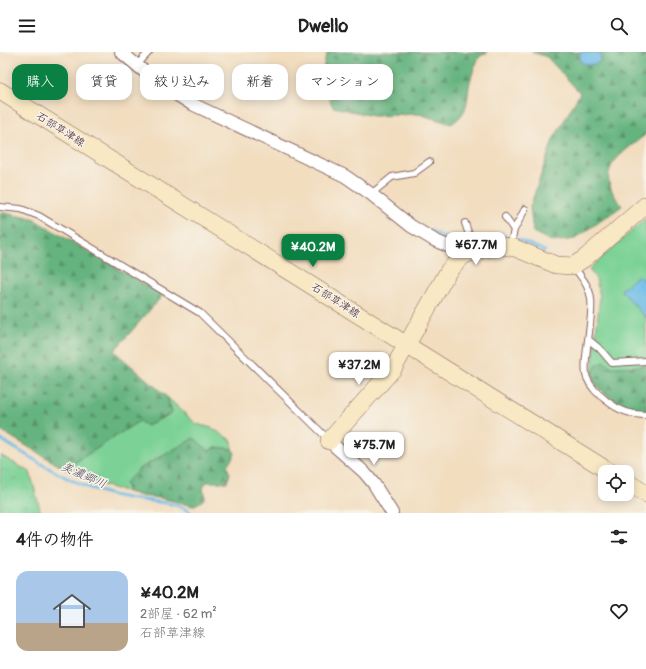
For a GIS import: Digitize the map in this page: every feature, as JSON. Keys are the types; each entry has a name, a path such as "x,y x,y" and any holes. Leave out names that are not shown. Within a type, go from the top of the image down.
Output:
{"main road":[{"name":"石部草津線","path":"0,91 406,343 599,465"},
{"path":"329,441 393,369 406,343 449,270 470,248 503,246 512,238 556,265 573,266 585,258 646,205"},
{"path":"634,486 646,494"}],"street":[{"path":"121,52 139,64 158,82 190,103 374,191 411,226 434,240 457,250 470,248"},
{"path":"329,441 364,472 374,484 392,513"}],"lane":[{"path":"139,64 149,52"},
{"path":"374,191 392,177 414,173 429,162"},
{"path":"0,207 21,209 39,216 200,313 329,441"},
{"path":"512,238 525,209"},
{"path":"505,217 512,238"},
{"path":"465,223 470,248"},
{"path":"573,266 585,283 591,297 592,309 586,377 595,392 615,407 636,415 646,415"},
{"path":"589,340 600,349 612,364 646,361"}],"green space":[{"path":"328,52 488,52 479,57 469,85 465,109 458,119 451,124 419,114 373,116 333,107 330,100 393,100 393,64 324,64"},
{"path":"532,52 646,52 646,134 618,157 612,165 609,173 609,182 613,193 622,206 575,239 553,242 533,232 530,207 553,140 580,93 547,57"},
{"path":"0,212 33,219 163,295 114,351 167,397 172,413 147,426 139,421 65,469 0,430"},
{"path":"646,218 646,411 640,411 626,406 612,398 596,385 592,372 600,296 596,279 589,269"},
{"path":"604,362 612,367 646,366 646,411 640,411 626,406 606,394 596,385 592,373 597,365"},
{"path":"167,397 196,424 212,428 232,441 232,449 216,447 209,451 175,449 139,469 125,483 128,492 95,483 65,469 139,421 172,412"},
{"path":"194,438 209,451 216,447 232,449 235,453 227,467 230,474 227,482 206,482 203,488 205,497 202,501 193,506 128,492 125,483 139,469"},
{"path":"0,455 30,472 41,513 0,513"}],"water":[{"path":"580,52 600,52 601,61 588,65 585,64 580,61"},
{"path":"639,275 646,283 646,318 621,290"}],"waterway":[{"path":"431,231 449,240"},
{"path":"454,243 466,245 506,237 521,241 545,251"},
{"name":"美濃郷川","path":"0,439 77,483 127,498 178,506 191,513"}]}
